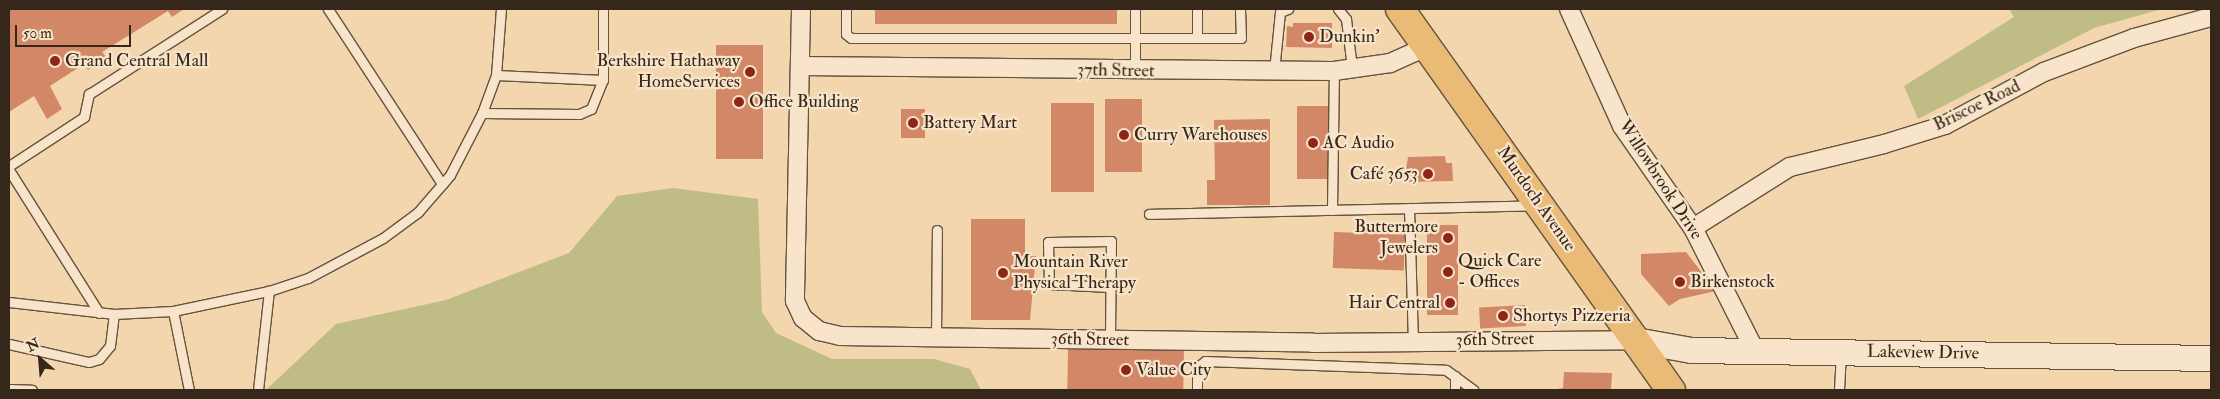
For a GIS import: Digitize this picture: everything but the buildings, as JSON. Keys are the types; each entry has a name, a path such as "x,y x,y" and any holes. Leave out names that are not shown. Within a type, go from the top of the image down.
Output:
{"main road":[{"name":"Murdoch Avenue","path":"1400,9 1671,390"}],"street":[{"name":"36th Street","path":"801,9 795,301 803,318 819,331 840,336 1110,340 1635,340"},
{"name":"Willowbrook Drive","path":"1569,9 1622,126 1693,228 1754,349"},
{"name":"Briscoe Road","path":"1693,228 1790,167 1945,125 2044,72 2134,38 2211,17"},
{"name":"37th Street","path":"800,66 1135,72 1334,71 1390,63 1428,46"},
{"name":"Lakeview Drive","path":"1635,340 1691,350 1754,349 2211,358"}],"lane":[{"path":"9,166 84,118 89,94 222,9"},
{"path":"328,9 442,184"},
{"path":"9,302 114,314 173,311 269,291 316,274 383,238 418,212 442,184 482,112 496,75 501,9"},
{"path":"482,112 580,114 591,109 603,80 603,9"},
{"path":"846,9 846,34 850,38 1135,36 1241,38 1240,9"},
{"path":"1135,9 1135,72"},
{"path":"1197,9 1197,37"},
{"path":"1274,71 1280,12 1288,9"},
{"path":"1338,9 1346,19 1352,68"},
{"path":"1332,210 1334,71"},
{"path":"496,75 603,80"},
{"path":"9,170 100,313"},
{"path":"1149,214 1540,205"},
{"path":"1409,208 1413,341"},
{"path":"936,337 937,230"},
{"path":"1109,287 1049,284 1048,242 1111,241 1109,287 1110,340"},
{"path":"258,390 269,291"},
{"path":"173,311 189,390"},
{"path":"9,344 90,362 99,359 110,346 114,314"},
{"path":"1839,390 1841,351"},
{"path":"1196,390 1197,368 1205,361 1446,370 1474,390"},
{"path":"1455,376 1455,390"},
{"path":"9,389 32,390"}],"shaded area":[{"path":"2009,9 2162,9 2094,28 1918,119 1904,86 2014,17"},
{"path":"673,188 758,199 762,312 776,333 832,359 934,359 970,369 981,390 266,390 336,324 446,300 569,253 617,196"}],"place":[{"name":"Dunkin'","path":"1309,37"},
{"name":"Grand Central Mall","path":"55,61"},
{"name":"Berkshire Hathaway HomeServices","path":"750,72"},
{"name":"Office Building","path":"739,102"},
{"name":"Battery Mart","path":"913,123"},
{"name":"Curry Warehouses","path":"1124,135"},
{"name":"AC Audio","path":"1313,143"},
{"name":"Café 3653","path":"1428,174"},
{"name":"Buttermore Jewelers","path":"1448,238"},
{"name":"Quick Care - Offices","path":"1448,272"},
{"name":"Mountain River Physical Therapy","path":"1003,273"},
{"name":"Birkenstock","path":"1680,282"},
{"name":"Hair Central","path":"1450,303"},
{"name":"Shortys Pizzeria","path":"1503,316"},
{"name":"Value City","path":"1126,370"}]}
